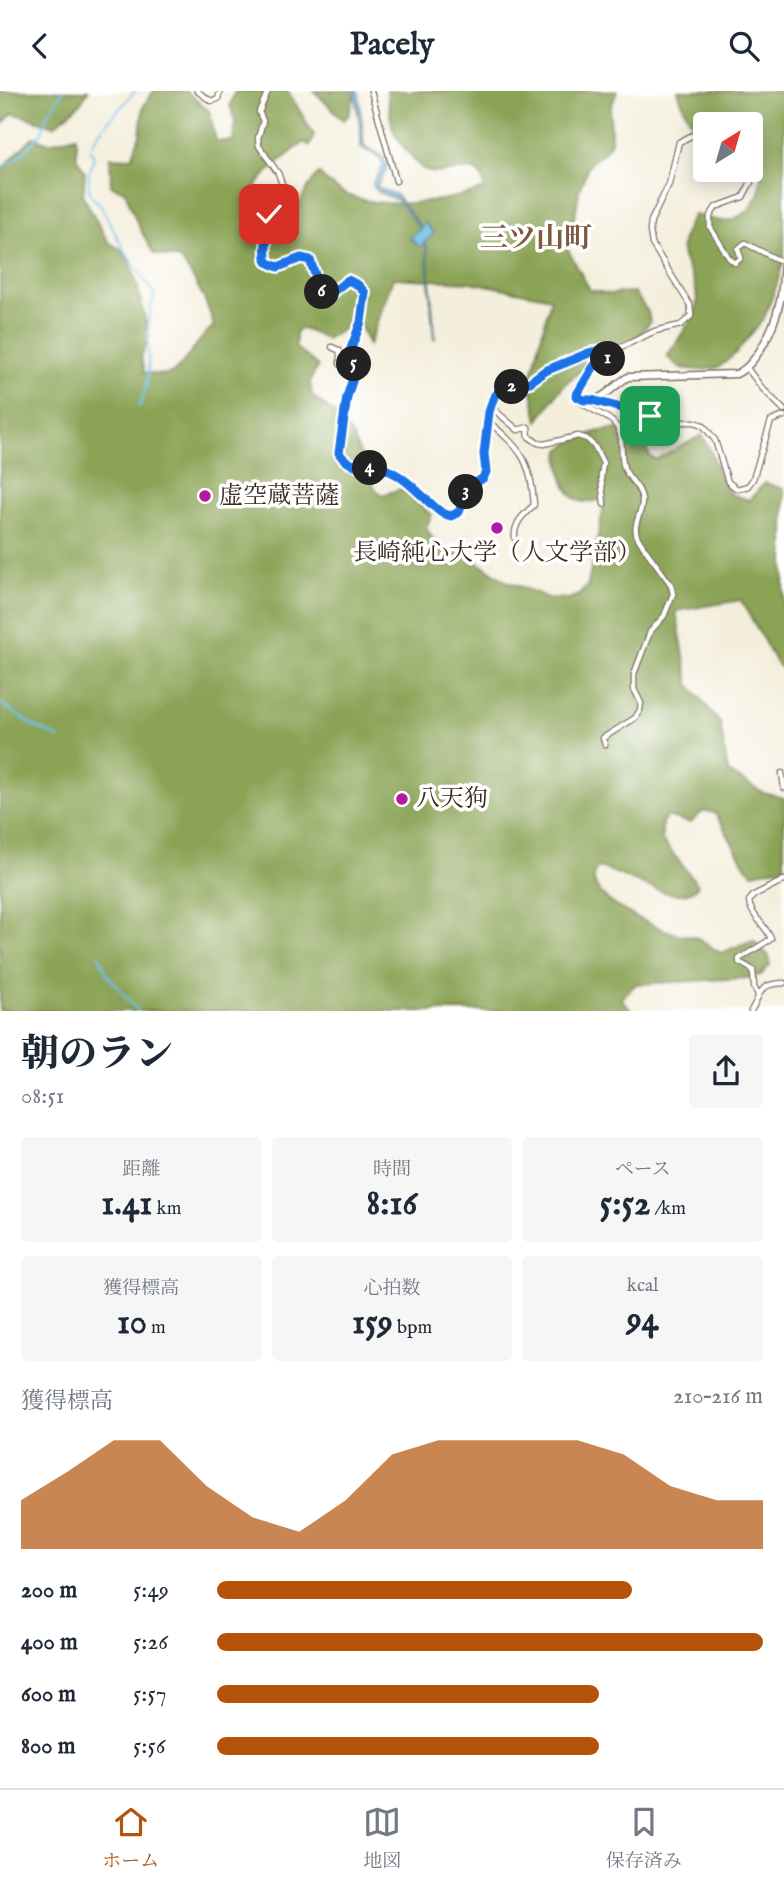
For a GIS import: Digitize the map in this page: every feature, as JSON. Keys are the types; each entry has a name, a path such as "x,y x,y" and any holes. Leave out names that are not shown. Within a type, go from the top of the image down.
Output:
{"street":[{"path":"197,91 211,101 218,99 220,91"},
{"path":"268,91 260,112 262,121 259,146 278,173 282,184 279,195 270,207 265,258 274,267 301,258 310,260 317,285 321,292 326,294 330,294 348,280 365,293 350,355 344,366 340,351 332,347"},
{"path":"371,91 396,181"},
{"path":"350,355 355,372 347,397 339,453 346,462 362,468 388,470 408,482 438,510 451,516 459,512 469,486 483,478 486,472 484,454 491,407 493,399 502,389 530,382 545,371 589,353 610,348 615,350 655,331 681,324 691,316 690,305 652,244 650,230 651,221 669,184 679,142 693,135"},
{"path":"605,745 603,738 635,718 640,711 641,703 633,683 637,663 650,632 664,616 673,594 664,574 637,535 636,520 643,502 639,488 628,477 623,464 622,439 613,422 581,402 604,397 628,377 736,374 747,368 755,359 777,312 784,265 744,243 738,249 741,258 735,263 710,227 710,216 716,207 743,197 751,182"},
{"path":"615,350 615,356 598,363 576,396 626,408 664,422 695,422 703,425 715,440 728,482 737,489 748,486 753,479 771,421 784,416"},
{"path":"747,368 784,410"},
{"path":"491,407 518,430 528,427 529,437 538,443 578,436 587,439 595,447 603,463 601,477 604,504"},
{"path":"489,422 508,438 522,455 532,477 534,505 519,519 515,539"},
{"path":"782,773 784,788"},
{"path":"758,995 754,988 753,970 739,962 739,959 771,939 764,925 750,909 749,901 754,895 784,880"},
{"path":"751,1011 762,988 769,984 784,983"}],"green space":[{"path":"0,91 88,91 79,105 54,126 13,113 0,126"},
{"path":"154,91 186,91 209,111 216,141 233,141 235,121 230,105 235,91 288,91 314,135 310,146 304,142 271,168 249,195 251,212 284,234 308,187 319,174 333,187 346,194 382,203 436,201 485,189 483,178 478,172 463,169 436,173 418,165 395,133 387,91 617,91 610,110 611,142 604,152 589,164 579,191 574,222 583,236 565,245 590,290 610,294 634,292 648,312 650,322 632,340 568,381 538,421 530,382 551,298 470,282 393,278 369,345 360,325 354,323 326,339 302,328 296,332 296,348 318,366 310,381 312,396 335,414 352,435 375,489 382,495 401,489 432,515 426,527 438,548 468,556 506,581 549,598 568,599 579,595 588,585 603,511 601,500 577,500 564,481 560,450 578,439 607,430 628,430 638,433 650,456 656,460 702,435 730,494 749,500 765,483 784,489 784,671 776,663 741,600 676,611 689,684 720,723 728,772 763,793 784,798 784,867 753,873 746,867 716,814 705,812 699,814 691,823 667,816 662,822 662,840 698,885 690,892 678,894 650,888 598,867 594,878 597,888 606,898 633,916 670,932 697,938 721,953 753,940 769,956 770,965 761,975 636,984 621,998 631,1011 0,1011 0,170 33,137 49,143 76,136 77,159 85,172 83,196 108,242 122,250 130,263 137,284 149,337 141,357 144,373 172,373 214,326 200,291 180,259 154,254 138,225 125,191 111,186 110,157 132,158 140,135 143,107"},
{"path":"314,91 355,91 349,115 343,120"},
{"path":"678,91 784,91 784,259 776,287 764,318 736,353 718,368 700,370 680,368 667,356 689,322 697,303 693,279 682,253 682,243 694,215 720,221 732,220 748,211 759,193 760,182 763,182 763,112 693,112 693,123"}],"water":[{"path":"354,91 359,95 364,146 383,157 387,165 377,186 396,195 421,227 425,223 434,233 424,243 427,246 435,339 426,247 423,244 419,247 410,238 420,229 398,200 378,192 373,186 383,164 380,158 361,147 361,130"}],"waterway":[{"path":"0,168 21,155 42,132 46,117 63,91"},
{"path":"92,144 106,123 135,91"},
{"path":"90,149 94,157 89,173 92,197 100,204 124,250 155,295 148,322 147,379 139,407"},
{"path":"0,703 34,726 59,738"},
{"path":"99,955 107,974 138,1011"}],"place":[{"name":"虚空蔵菩薩","path":"205,496"},
{"name":"長崎純心大学（人文学部）","path":"497,528"},
{"name":"八天狗","path":"402,799"}],"district":[{"name":"三ツ山町","path":"536,239"}],"route":[{"path":"269,214 268,242 264,253 267,262 278,267 305,258 312,264 321,292 330,294 348,280 358,285 365,293 361,322 350,351 355,372 347,397 339,453 346,462 354,466 380,468 399,476 442,513 451,516 459,512 469,486 483,478 486,472 484,454 489,412 493,399 502,389 530,382 545,371 589,353 613,348 616,352 614,358 594,366 576,396 650,416"}]}
